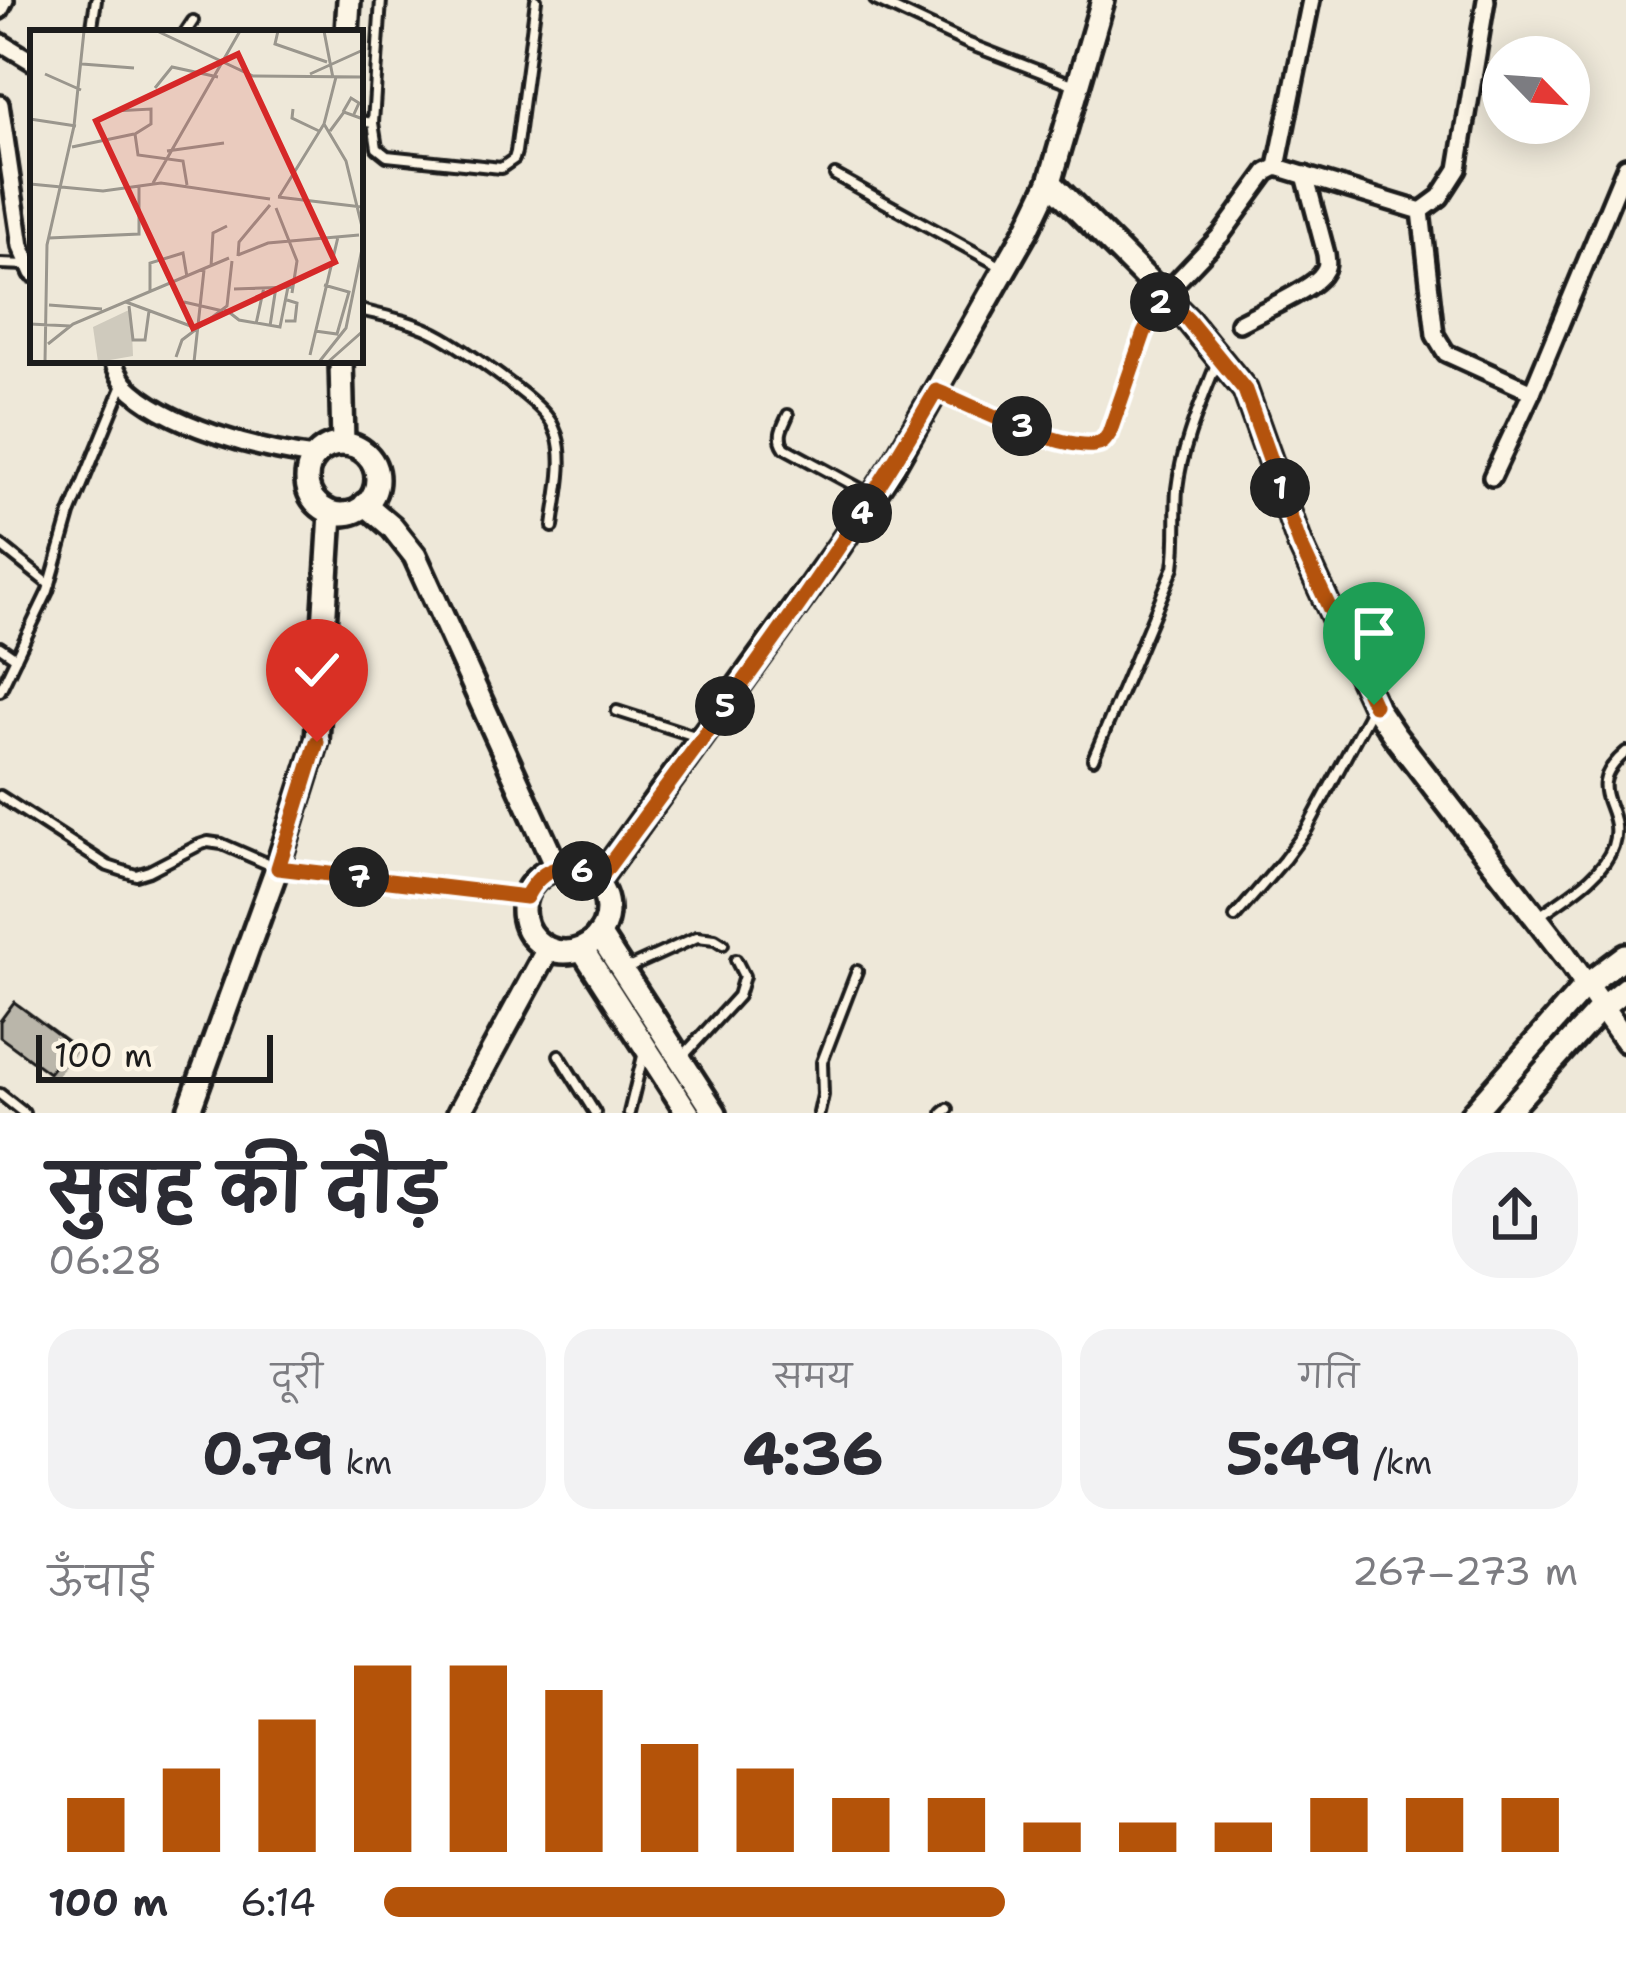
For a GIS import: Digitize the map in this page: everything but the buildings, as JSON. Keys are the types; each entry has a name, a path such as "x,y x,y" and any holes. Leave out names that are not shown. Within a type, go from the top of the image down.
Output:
{"street":[{"path":"0,10 5,0"},
{"path":"347,30 349,0"},
{"path":"597,882 874,496 936,391 1050,182 1103,0"},
{"path":"1164,296 1221,236 1267,172 1277,166 1311,0"},
{"path":"1421,211 1440,197 1458,169 1486,0"},
{"path":"0,43 30,60"},
{"path":"0,104 14,208 30,269"},
{"path":"1277,166 1421,211"},
{"path":"1492,477 1626,166"},
{"path":"1238,323 1322,277 1327,266 1305,175"},
{"path":"1050,182 1164,296 1245,390 1300,544 1374,705 1626,1041"},
{"path":"1421,211 1439,346 1532,392"},
{"path":"114,363 124,384 157,408 236,441 314,457"},
{"path":"341,363 344,444"},
{"path":"344,444 364,452 376,471 373,495 355,511 332,513 308,489 308,467 314,457 322,449 344,444"},
{"path":"365,505 392,527 415,556 557,869"},
{"path":"188,1113 278,868 317,742 332,513"},
{"path":"557,869 584,872 597,882 607,902 607,915 591,942 559,952 534,938 523,911 532,884 557,869"},
{"path":"591,942 622,970 688,1113"},
{"path":"591,942 655,1042 680,1060 715,1113"},
{"path":"459,1113 548,949"},
{"path":"1473,1113 1586,985 1626,955"},
{"path":"1506,1113 1601,1008 1626,988"}],"lane":[{"path":"91,30 96,0"},
{"path":"381,0 374,123 377,148 386,156 501,168 516,152 536,0"},
{"path":"875,0 953,38 1077,86"},
{"path":"186,30 193,21"},
{"path":"363,122 374,123"},
{"path":"835,175 1005,269"},
{"path":"14,208 30,212"},
{"path":"21,246 30,235"},
{"path":"0,264 30,269"},
{"path":"936,391 1049,437 1095,445 1109,434 1144,333 1164,296"},
{"path":"363,311 433,331 550,419 561,456 553,527"},
{"path":"1093,759 1174,568 1184,451 1218,357"},
{"path":"0,691 50,585 70,514 124,384"},
{"path":"788,415 779,434 785,448 874,496"},
{"path":"0,545 50,585"},
{"path":"0,647 16,658"},
{"path":"1234,917 1306,829 1374,705"},
{"path":"616,711 702,739"},
{"path":"1541,925 1600,868 1611,851 1614,828 1603,784 1626,752"},
{"path":"0,796 123,873 149,872 208,842 278,868 526,897"},
{"path":"622,970 697,937 723,944"},
{"path":"680,1060 738,996 744,976 736,960"},
{"path":"819,1113 822,1062 857,971"},
{"path":"629,1113 655,1042"},
{"path":"559,1055 596,1113"},
{"path":"0,1094 24,1113"}],"route":[{"path":"317,742 278,868 526,897 543,874 557,869 584,872 597,882 838,548 936,391 1049,437 1095,445 1109,434 1144,333 1164,296 1245,390 1300,544 1374,705"}]}
